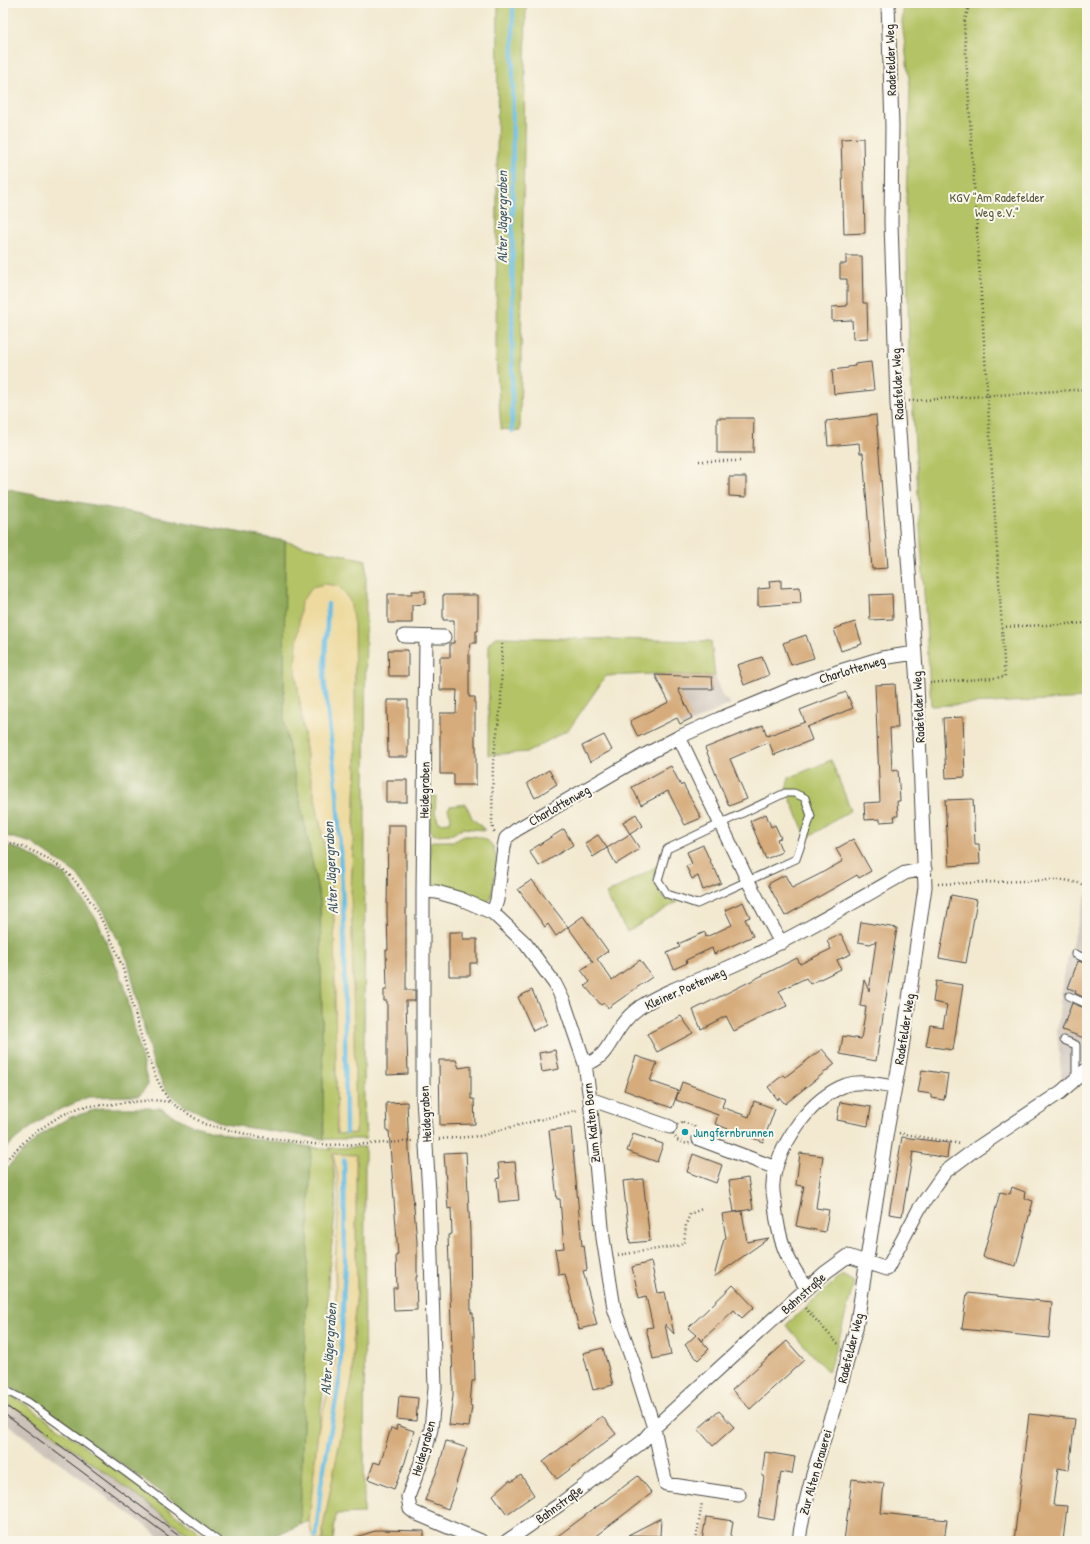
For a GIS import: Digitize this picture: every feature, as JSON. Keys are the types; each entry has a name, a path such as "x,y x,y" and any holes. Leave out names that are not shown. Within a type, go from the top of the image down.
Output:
{"street":[{"name":"Radefelder Weg","path":"836,1403 848,1354 856,1329 894,1087 902,1048 925,884 917,684 897,403 891,223 892,126 888,3"},
{"path":"404,636 444,637"},
{"name":"Heidegraben","path":"426,637 423,891 423,1099 433,1313 435,1403 431,1429 425,1452 410,1490 408,1504 410,1509 415,1512 481,1541"},
{"name":"Charlottenweg","path":"493,913 497,900 506,838 516,830 643,756 679,737 791,689 837,672 882,658 915,653"},
{"path":"679,737 748,881 781,943"},
{"name":"Kleiner Poetenweg","path":"585,1064 595,1062 604,1053 622,1025 640,1008 669,992 734,965 781,943 905,873 925,869"},
{"name":"Zum Kalten Born","path":"423,891 437,892 461,899 493,913 525,943 555,984 564,1002 585,1064 606,1257 614,1308 654,1428 666,1484 704,1489"},
{"name":"Bahnstraße","path":"507,1541 559,1505 642,1442 654,1428 796,1298 848,1256 887,1269 919,1209 945,1172 977,1148 1061,1092 1087,1069"},
{"path":"808,1288 797,1275 781,1244 777,1227 773,1184 776,1168 794,1130 809,1111 828,1094 847,1085 857,1084 894,1087"},
{"path":"590,1103 670,1127"},
{"path":"693,1141 776,1168"},
{"name":"Zur Alten Brauerei","path":"799,1541 806,1496 836,1403"},
{"path":"704,1489 739,1495"}],"lane":[{"path":"785,793 794,793 804,798 812,816 796,859 698,904 667,894 658,880 667,849 721,824 785,793"},
{"path":"1075,954 1087,959"},
{"path":"1069,996 1087,1004"},
{"path":"1064,1040 1076,1045 1076,1080"},
{"path":"3,1389 28,1402 218,1541"}],"path":[{"path":"917,684 1005,677 964,23 970,3"},
{"path":"897,403 987,395 1087,389"},
{"path":"699,461 741,461"},
{"path":"1002,627 1087,623"},
{"path":"502,644 501,704 493,761 492,825 497,839 504,847"},
{"path":"3,841 25,847 56,864 77,882 96,911 112,942 126,980 142,1042 150,1065 162,1090 170,1102 204,1124 254,1136 321,1145 370,1144 481,1136 590,1103"},
{"path":"925,884 1065,880 1087,885"},
{"path":"3,1163 31,1135 60,1116 81,1107 153,1100 170,1102"},
{"path":"683,1122 694,1126"},
{"path":"887,1131 977,1148"},
{"path":"677,1140 693,1141"},
{"path":"606,1257 677,1246 684,1243 686,1224 690,1214 702,1209"},
{"path":"796,1298 848,1354"},
{"path":"696,1541 704,1489"}],"shaded area":[{"path":"653,674 715,676 722,696 731,704 681,727"},
{"path":"1087,892 1087,1057 1080,1066 1062,1082 1057,1032 1063,976"},
{"path":"3,1401 27,1415 198,1541 166,1541 3,1421"}],"green space":[{"path":"498,3 526,3 520,431 501,429 496,357"},
{"name":"KGV \"Am Radefelder Weg e.V.\"","path":"904,3 1087,3 1087,698 931,706 909,348 906,203 910,87 902,22"},
{"path":"3,488 285,541 284,723 320,900 324,1139 224,1124 183,1105 166,1090 153,1064 128,961 104,911 77,874 32,843 3,835"},
{"path":"285,541 366,560 364,1100 366,1139 324,1139 320,900 284,723","holes":["354,625 356,773 351,892 356,1133 337,1133 334,913 327,857 308,763 295,665"]},
{"path":"495,637 711,641 715,676 653,674 606,676 569,729 528,752 488,755 489,643"},
{"path":"831,760 851,810 807,838 786,789 789,778"},
{"path":"430,796 436,796 435,812 439,823 450,822 451,817 448,809 450,806 466,804 472,818 485,830 462,828 453,834 434,835 430,830"},
{"path":"464,836 478,837 488,841 493,847 496,856 495,877 491,899 487,903 432,883 430,877 430,843 432,841 455,841"},
{"path":"3,845 22,850 66,876 97,920 124,984 148,1085 139,1096 88,1097 48,1115 17,1138 3,1152"},
{"path":"659,865 654,881 663,897 677,902 627,932 606,894"},
{"path":"101,1108 160,1108 191,1125 228,1135 311,1147 300,1525 261,1541 231,1541 4,1382 6,1234 3,1216 3,1174 12,1162 41,1135 68,1118"},
{"path":"311,1147 331,1150 328,1148 365,1147 364,1513 336,1514 333,1541 321,1541 323,1538 323,1527 353,1374 353,1328 357,1291 356,1155 333,1154 336,1204 328,1281 328,1354 318,1431 309,1521 300,1525"},
{"path":"3,1216 6,1234 5,1386 3,1385"},
{"path":"842,1275 854,1282 841,1332 828,1372 786,1325"},
{"path":"3,1391 27,1405 123,1474 211,1541 198,1541 27,1415 3,1401"}],"sand":[{"path":"324,584 339,586 350,601 354,625 356,773 351,892 356,1133 337,1134 334,913 327,857 308,763 295,665 301,602 313,587"},
{"path":"333,1154 356,1155 357,1291 353,1328 353,1374 323,1527 323,1538 321,1541 313,1541 309,1521 318,1431 334,1368 336,1300 335,1265 339,1201 337,1173"}],"building":[{"path":"863,138 865,233 844,234 841,139"},
{"path":"846,256 862,256 863,303 867,303 868,338 853,339 852,320 832,321 832,307 847,306 847,279 840,279 840,264 846,264"},
{"path":"871,362 874,390 834,394 832,370 848,368 855,366 855,364"},
{"path":"876,415 888,568 872,569 863,453 860,453 859,443 828,446 826,421"},
{"path":"717,418 754,418 753,453 717,453"},
{"path":"729,477 746,477 746,497 729,496"},
{"path":"781,580 781,588 800,587 801,603 758,606 758,589 770,588 769,581"},
{"path":"412,591 425,591 425,604 412,605 412,623 388,623 388,594 412,594"},
{"path":"892,594 893,619 870,620 869,595"},
{"path":"443,595 478,595 478,631 476,631 476,643 471,643 469,650 469,697 475,697 476,785 454,785 454,774 440,774 440,713 456,713 457,690 440,690 440,657 450,657 450,643 454,643 454,620 443,620"},
{"path":"855,622 862,644 841,651 834,629"},
{"path":"806,635 814,658 791,665 783,643"},
{"path":"388,650 408,650 408,676 389,676"},
{"path":"762,657 769,675 744,685 737,665"},
{"path":"655,675 712,677 713,689 678,689 692,718 680,724 677,718 638,737 630,721 669,702"},
{"path":"895,684 898,728 890,728 892,771 898,770 900,801 897,801 898,816 894,816 895,821 880,822 880,819 865,820 864,803 880,802 875,685"},
{"path":"846,692 853,708 807,727 812,740 774,755 769,742 730,759 747,799 729,806 705,748 763,725 767,736 805,722 800,710"},
{"path":"387,700 408,700 408,757 388,757"},
{"path":"963,717 965,777 946,778 943,718"},
{"path":"604,735 612,750 590,762 582,746"},
{"path":"671,766 681,786 683,784 701,818 685,825 668,791 641,805 632,787"},
{"path":"549,770 557,784 535,798 527,783"},
{"path":"386,780 407,780 407,802 386,802"},
{"path":"973,799 975,844 979,844 980,864 949,866 945,800"},
{"path":"636,814 643,826 630,834 623,822"},
{"path":"766,814 771,827 775,825 781,838 777,839 782,852 766,859 750,821"},
{"path":"388,825 406,825 406,990 415,990 415,1001 406,1001 408,1074 387,1075 387,1001 384,1001 384,990 387,990 386,950 388,950"},
{"path":"564,829 573,845 539,866 529,851"},
{"path":"630,834 640,849 616,864 607,848"},
{"path":"598,835 607,848 593,857 585,843"},
{"path":"853,839 871,871 859,878 857,875 785,916 768,884 785,875 792,888 818,875 843,861 836,849"},
{"path":"703,845 721,883 703,890 698,876 692,879 686,866 692,864 687,852"},
{"path":"532,880 568,927 556,936 548,924 545,927 518,889"},
{"path":"951,895 977,900 966,963 939,958"},
{"path":"743,902 750,917 745,919 753,936 714,954 712,948 686,960 687,963 674,969 667,953 680,947 678,944 705,932 706,937 732,925 725,910"},
{"path":"583,916 608,951 597,959 612,980 640,960 652,977 608,1008 604,1003 601,1005 585,986 590,982 581,970 593,962 568,927"},
{"path":"861,922 897,928 876,1061 840,1054 843,1036 861,1039 866,1007 860,1006 864,980 869,991 876,941 870,944 858,942"},
{"path":"449,932 463,932 463,939 477,939 477,963 470,963 470,976 449,976"},
{"path":"841,934 851,954 837,960 841,969 810,984 806,978 779,991 787,1006 769,1013 734,1031 726,1016 701,1029 693,1010 797,958 800,964 831,949 827,941"},
{"path":"1078,961 1087,964 1087,999 1075,993 1076,991 1068,988"},
{"path":"936,981 963,985 953,1050 926,1046 930,1025 943,1027 947,1005 933,1002"},
{"path":"532,990 547,1024 533,1031 518,997"},
{"path":"1072,1003 1087,1009 1087,1039 1062,1030"},
{"path":"681,1016 693,1033 657,1052 647,1034"},
{"path":"822,1049 835,1064 785,1104 779,1097 778,1100 768,1087 783,1075 785,1077"},
{"path":"555,1050 559,1069 542,1072 539,1053"},
{"path":"636,1056 657,1063 650,1081 679,1091 682,1082 725,1098 722,1107 749,1117 754,1101 775,1109 763,1142 715,1124 718,1115 676,1100 678,1092 672,1108 624,1090"},
{"path":"439,1060 456,1060 459,1068 471,1066 471,1099 474,1099 475,1124 440,1125"},
{"path":"922,1070 948,1074 944,1100 931,1098 931,1094 918,1092"},
{"path":"407,1102 409,1150 417,1242 417,1310 394,1311 393,1288 397,1288 396,1255 398,1255 389,1131 387,1131 386,1103"},
{"path":"840,1102 871,1107 868,1126 837,1120"},
{"path":"571,1128 582,1246 584,1245 587,1270 583,1271 597,1325 579,1329 565,1274 559,1275 555,1249 564,1248 560,1199 557,1199 549,1130"},
{"path":"633,1134 663,1144 657,1162 627,1151"},
{"path":"902,1137 949,1143 947,1158 913,1152 902,1216 889,1214"},
{"path":"466,1152 470,1232 471,1313 473,1313 475,1381 472,1381 470,1405 472,1406 469,1427 449,1425 453,1396 453,1381 448,1235 452,1234 451,1208 448,1209 444,1153"},
{"path":"800,1153 823,1156 816,1208 829,1210 825,1232 796,1226 804,1186 796,1185"},
{"path":"693,1154 722,1165 716,1183 687,1172"},
{"path":"515,1162 519,1200 499,1202 497,1179 500,1178 498,1163"},
{"path":"748,1178 753,1209 734,1212 729,1181"},
{"path":"643,1179 650,1241 630,1243 623,1181"},
{"path":"1012,1187 1025,1192 1024,1198 1033,1201 1016,1266 983,1257 1000,1192 1010,1194"},
{"path":"742,1211 747,1242 769,1238 714,1277 724,1239 726,1238 722,1214"},
{"path":"651,1262 658,1293 665,1292 674,1334 665,1324 671,1355 653,1359 646,1328 653,1327 646,1296 639,1298 632,1267"},
{"path":"733,1285 754,1307 742,1318 734,1310 701,1341 709,1349 698,1360 685,1345 696,1335 688,1328"},
{"path":"967,1293 1052,1302 1049,1338 962,1329"},
{"path":"787,1341 804,1360 750,1409 732,1390"},
{"path":"603,1348 613,1385 593,1390 583,1353"},
{"path":"399,1396 418,1398 416,1421 397,1419"},
{"path":"719,1411 734,1427 713,1446 698,1429"},
{"path":"1029,1414 1075,1419 1069,1470 1058,1468 1053,1505 1067,1506 1063,1541 1014,1541"},
{"path":"602,1416 616,1434 557,1479 543,1462"},
{"path":"397,1425 414,1431 405,1462 394,1489 368,1479 374,1462 380,1464 391,1428 396,1430"},
{"path":"446,1441 467,1448 455,1487 456,1488 448,1509 425,1500 439,1466"},
{"path":"765,1452 795,1457 792,1474 781,1472 774,1520 758,1517 764,1477 762,1476"},
{"path":"521,1475 534,1495 507,1514 493,1495 510,1480 511,1482"},
{"path":"638,1476 652,1493 589,1541 551,1541"},
{"path":"852,1479 884,1483 881,1513 947,1520 944,1541 844,1541"},
{"path":"706,1517 733,1521 730,1541 702,1541"},
{"path":"661,1518 660,1536 628,1535"},
{"path":"378,1530 424,1531 424,1541 350,1541 350,1539"}],"waterway":[{"name":"Alter Jägergraben","path":"512,431 513,3"},
{"name":"Alter Jägergraben","path":"328,604 324,678 337,794 344,925 346,1132"},
{"name":"Alter Jägergraben","path":"316,1537 321,1485 340,1377 345,1261 344,1160"}],"tram line":[{"path":"3,1404 187,1541"},
{"path":"3,1413 175,1541"}],"place":[{"name":"Jungfernbrunnen","path":"685,1132"}]}
